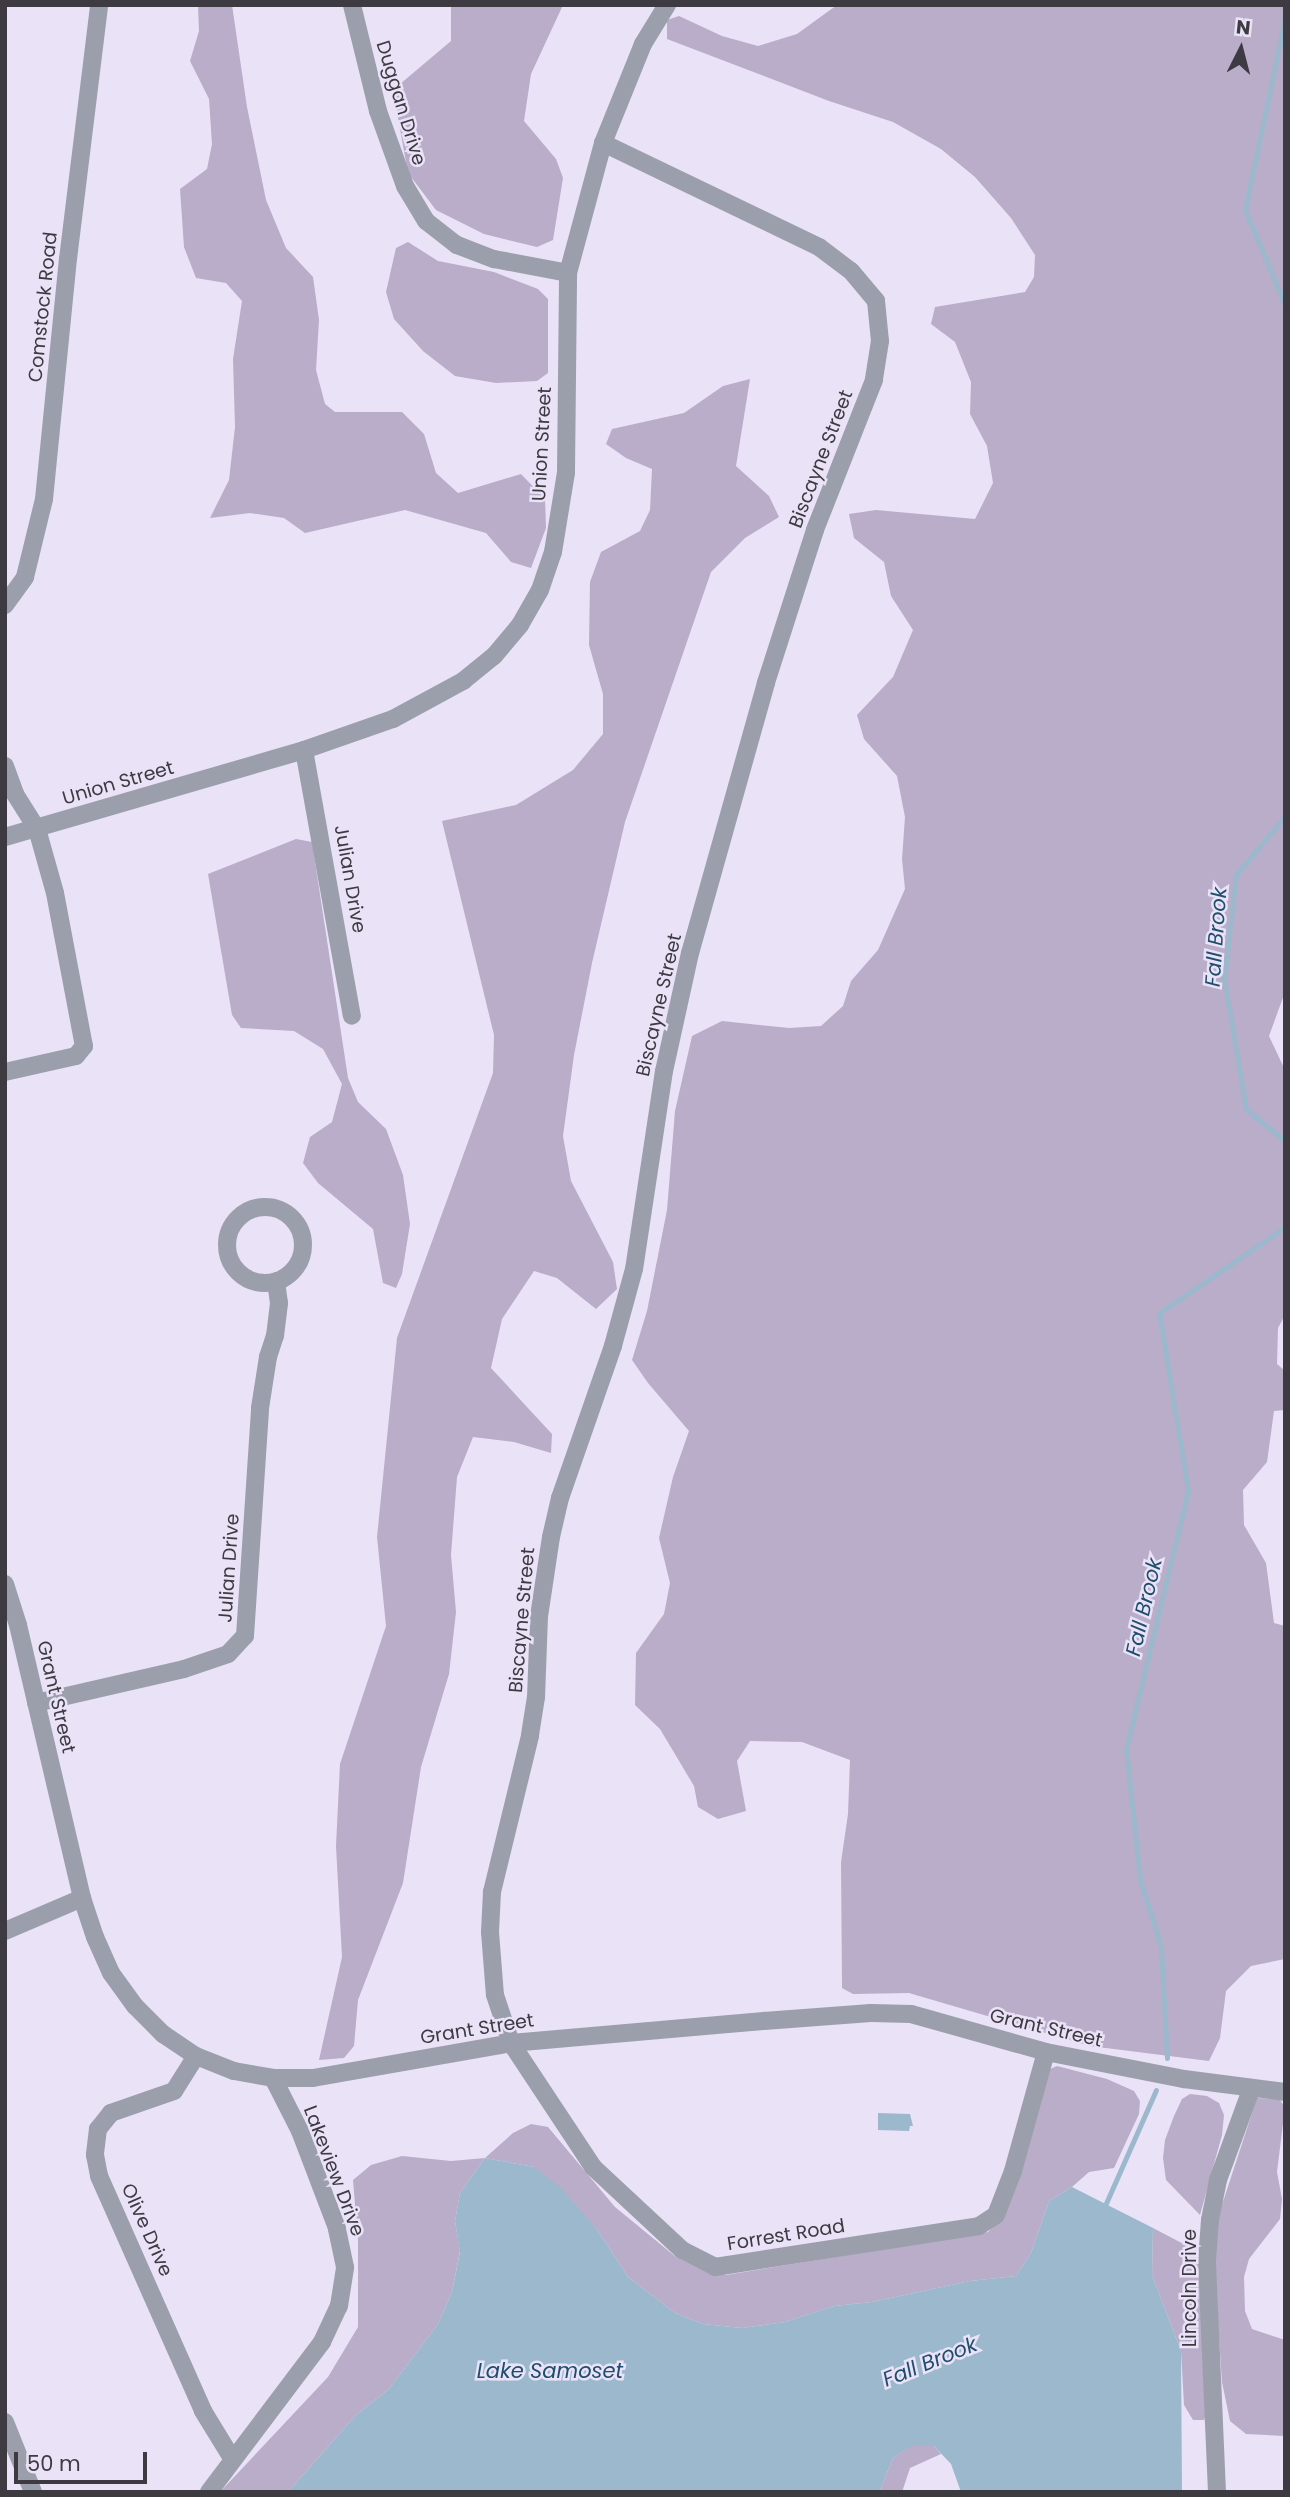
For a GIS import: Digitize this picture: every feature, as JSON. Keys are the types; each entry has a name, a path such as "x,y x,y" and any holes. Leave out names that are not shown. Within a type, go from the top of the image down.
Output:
{"street":[{"name":"Comstock Road","path":"5,605 25,577 37,538 44,499 68,259 99,5"},
{"name":"Duggan Drive","path":"352,5 378,111 405,186 426,220 457,245 494,260 568,273"},
{"name":"Union Street","path":"5,837 304,750 393,719 463,681 494,656 520,625 540,590 553,552 566,473 568,273 603,143 643,44 667,5"},
{"name":"Biscayne Street","path":"511,2043 495,1995 490,1932 492,1892 530,1736 536,1696 539,1616 551,1537 560,1498 612,1346 634,1269 664,1071 694,940 766,682 815,530 874,380 880,341 876,301 851,271 819,247 603,143"},
{"name":"Julian Drive","path":"304,750 352,1016"},
{"path":"5,765 15,794 37,829 55,893 84,1045 76,1056 5,1072"},
{"path":"256,1207 282,1210 292,1217 303,1240 299,1263 292,1272 276,1281 256,1282 244,1278 228,1258 228,1232 234,1221 256,1207"},
{"name":"Julian Drive","path":"36,1703 184,1669 228,1654 245,1636 260,1408 279,1303 276,1281"},
{"name":"Grant Street","path":"5,1584 18,1625 82,1898 111,1973 135,2006 163,2034 196,2056 234,2071 273,2078 313,2078 511,2043 911,2014 1046,2052 1251,2090 1285,2092"},
{"path":"5,1931 82,1898"},
{"name":"Forrest Road","path":"511,2043 593,2167 682,2250 715,2267 979,2227 996,2215 1005,2193 1046,2052"},
{"name":"Olive Drive","path":"196,2056 174,2091 111,2113 98,2129 95,2155 99,2176 203,2411 233,2460"},
{"name":"Lakeview Drive","path":"209,2492 322,2342 339,2306 345,2267 337,2228 300,2131 273,2078"},
{"name":"Lincoln Drive","path":"1217,2492 1207,2260 1210,2220 1218,2180 1251,2090"},
{"path":"5,2422 33,2492"}],"shaded area":[{"path":"198,5 232,5 247,107 266,200 286,248 313,277 319,320 316,370 325,404 335,412 402,412 424,434 436,473 458,493 521,474 545,499 546,528 531,568 511,562 486,533 405,510 305,533 284,518 250,513 210,518 229,480 235,427 233,359 242,301 226,283 196,278 184,247 180,189 207,169 212,144 209,99 190,61 199,31"},
{"path":"451,5 563,5 531,74 524,121 556,159 563,178 553,240 537,247 484,234 436,210 408,173 393,90 451,41"},
{"path":"837,5 1285,5 1285,992 1269,1036 1285,1070 1285,1315 1278,1328 1277,1364 1285,1371 1285,1410 1274,1411 1267,1462 1243,1490 1244,1525 1266,1563 1274,1623 1285,1626 1285,1959 1251,1966 1226,1991 1220,2038 1209,2061 1090,2046 909,1993 853,1994 842,1988 841,1862 848,1814 850,1760 802,1742 750,1741 737,1761 746,1811 718,1819 698,1807 694,1786 660,1729 635,1705 636,1653 664,1614 670,1583 659,1538 673,1477 689,1431 632,1360 647,1311 667,1210 675,1111 692,1036 722,1021 789,1028 821,1026 843,1006 851,981 878,950 905,889 902,859 905,817 897,776 864,739 857,715 893,677 913,630 891,596 884,562 854,538 849,514 876,510 975,519 993,483 987,446 970,414 971,382 955,342 931,324 935,307 1025,292 1034,277 1035,255 1011,218 975,177 941,149 893,122 829,101 667,39 667,20 679,16 722,36 758,46 797,34"},
{"path":"408,242 438,261 494,272 538,289 548,299 548,373 537,381 496,383 455,376 423,351 394,319 386,292 396,248"},
{"path":"750,379 736,466 769,496 779,517 745,538 711,572 625,822 574,1055 563,1136 571,1181 613,1262 617,1289 596,1309 557,1278 534,1271 502,1319 491,1368 552,1434 551,1453 514,1442 473,1437 457,1477 451,1555 456,1612 449,1674 421,1767 403,1883 358,2000 354,2046 344,2058 319,2060 342,1957 336,1846 340,1764 386,1626 377,1537 397,1338 493,1073 494,1035 442,821 516,805 573,770 603,734 603,694 589,645 590,582 601,552 640,531 650,510 652,469 626,458 606,444 612,429 684,413 723,386"},
{"path":"296,839 312,842 348,1078 358,1102 386,1129 403,1175 410,1224 402,1274 396,1288 383,1283 373,1229 318,1183 303,1163 310,1137 332,1122 342,1084 323,1049 294,1031 241,1028 232,1015 208,874"},
{"path":"1057,2066 1107,2079 1134,2091 1140,2101 1139,2114 1114,2168 1089,2172 1072,2187 1049,2201 1031,2253 1016,2276 970,2281 872,2302 834,2306 785,2322 742,2328 703,2324 675,2313 628,2277 598,2231 534,2167 485,2158 513,2133 531,2124 548,2127 615,2207 676,2257 706,2272 726,2275 988,2232 1003,2216 1050,2069"},
{"path":"1190,2094 1207,2096 1219,2103 1224,2115 1222,2135 1200,2215 1166,2180 1163,2158 1165,2140 1174,2116 1182,2099"},
{"path":"1257,2098 1279,2099 1285,2107 1277,2172 1282,2199 1280,2219 1249,2259 1244,2277 1245,2311 1252,2329 1285,2340 1285,2436 1246,2434 1230,2421 1222,2382 1214,2263 1218,2217"},
{"path":"402,2156 451,2161 485,2158 460,2193 455,2221 460,2251 452,2292 438,2324 389,2389 356,2415 288,2492 220,2492 328,2377 358,2327 358,2240 353,2180 371,2165"},
{"path":"1153,2228 1197,2251 1207,2412 1204,2420 1193,2420 1184,2405 1181,2351 1152,2275"},
{"path":"909,2446 934,2446 941,2454 910,2468 902,2492 879,2492 893,2458"}],"water":[{"path":"878,2113 910,2114 913,2126 910,2126 909,2131 878,2130"},
{"name":"Lake Samoset","path":"485,2158 534,2167 561,2188 598,2231 628,2277 675,2313 703,2324 742,2328 785,2322 834,2306 872,2302 970,2281 1016,2276 1031,2253 1049,2201 1072,2187 1153,2228 1152,2275 1181,2351 1182,2492 961,2492 951,2464 934,2446 910,2446 893,2458 879,2492 288,2492 356,2415 389,2389 438,2324 452,2292 460,2252 455,2221 460,2193"}],"waterway":[{"name":"Fall Brook","path":"1285,18 1245,210 1285,305"},
{"name":"Fall Brook","path":"1285,816 1236,875 1224,979 1246,1109 1285,1141"},
{"name":"Fall Brook","path":"1167,2058 1161,1946 1140,1880 1126,1749 1188,1490 1159,1313 1285,1227"},
{"name":"Fall Brook","path":"1103,2210 1156,2090"}]}
